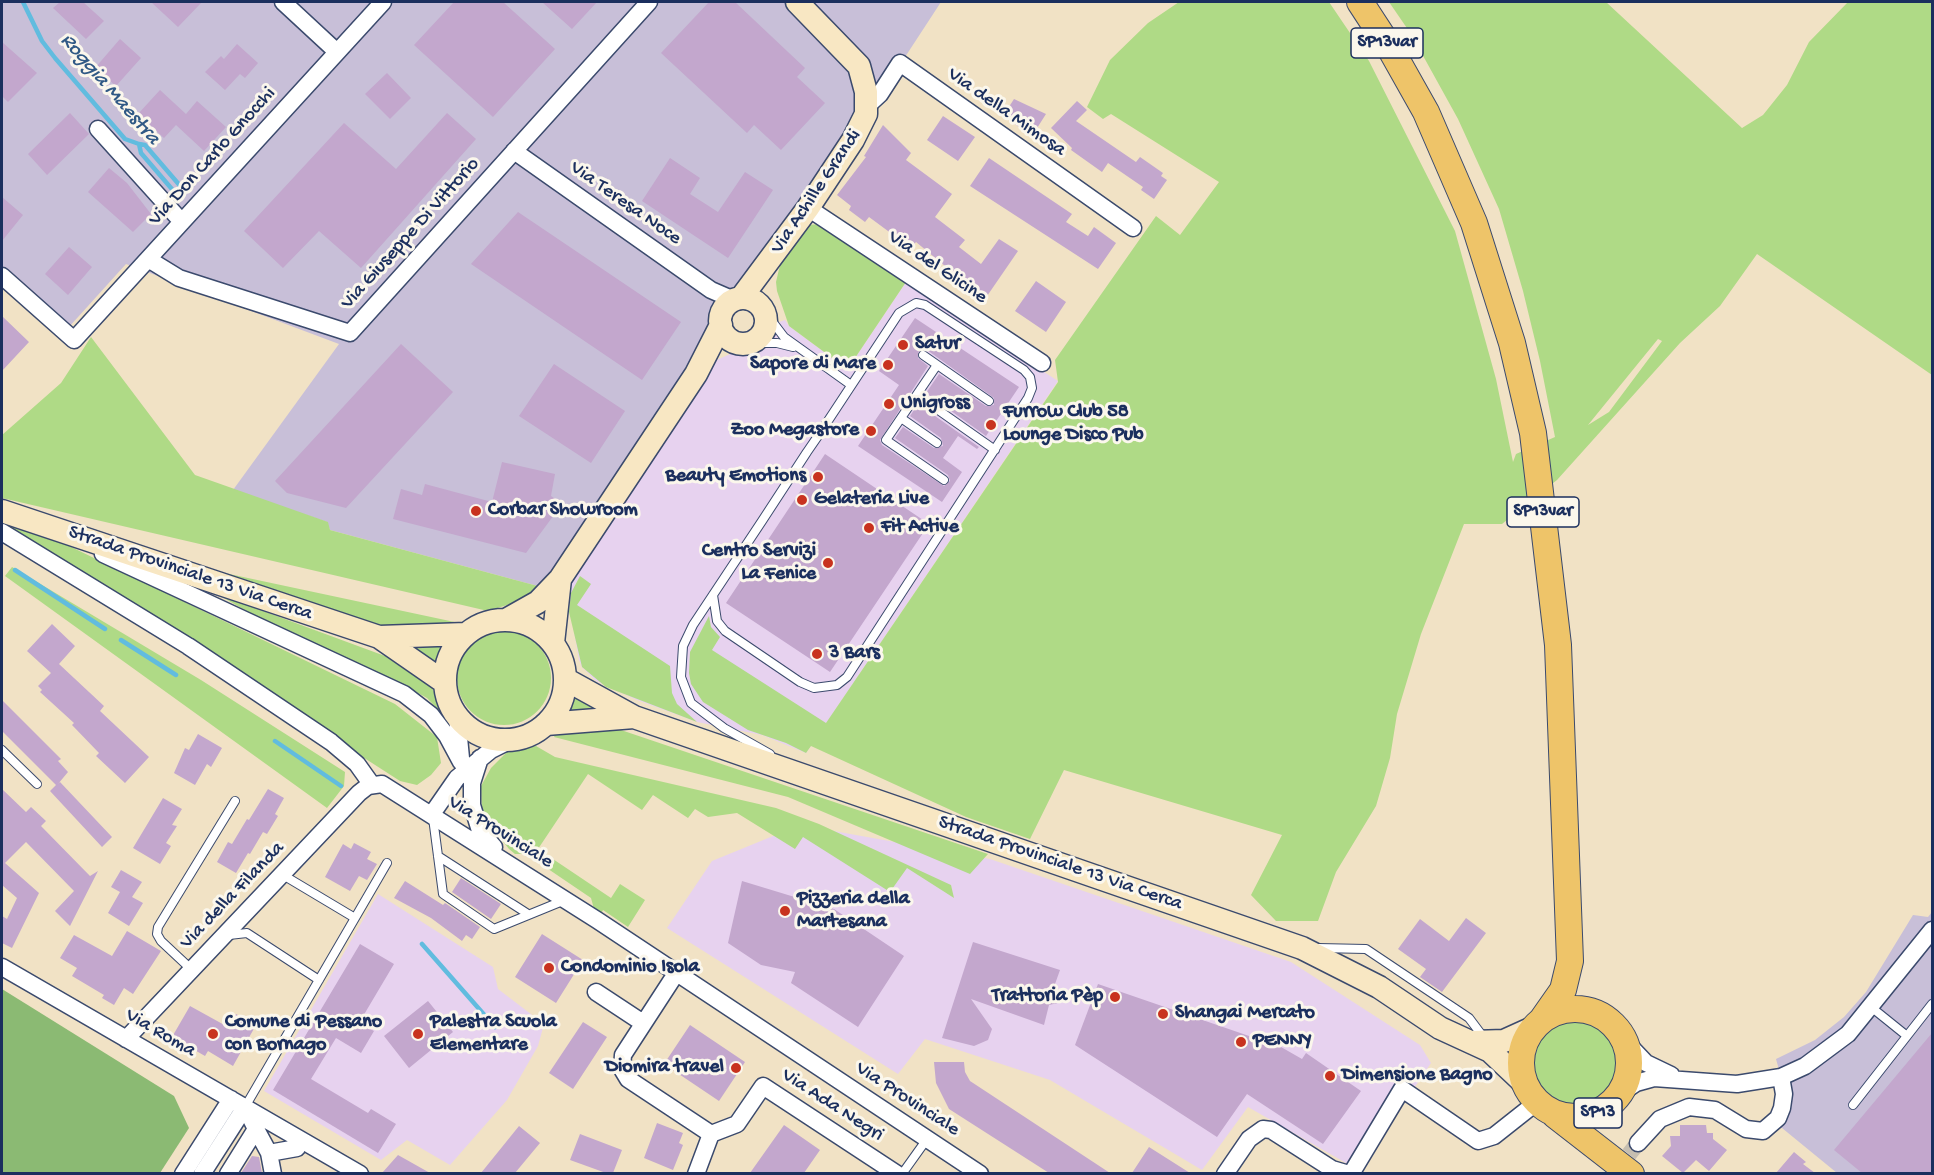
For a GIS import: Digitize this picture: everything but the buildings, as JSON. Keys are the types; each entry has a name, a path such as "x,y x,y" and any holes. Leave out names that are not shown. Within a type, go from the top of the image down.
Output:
{"main road":[{"name":"SP13var","path":"1360,2 1390,48 1426,112 1463,195 1494,279 1528,407 1548,545 1558,645 1570,961 1563,990 1538,1023"},
{"name":"SP13var","path":"1570,961 1586,995 1608,1019"},
{"path":"1537,1099 1521,1071 1522,1052 1538,1023 1557,1011 1575,1008 1597,1013 1608,1019 1626,1042"},
{"name":"SP13","path":"1605,1153 1598,1145 1594,1131 1602,1111 1621,1093 1630,1070 1626,1042"},
{"name":"SP13","path":"1537,1099 1578,1117 1602,1111"},
{"name":"Strada Provinciale 13 Via Cerca","path":"1537,1099 1631,1173"}],"street":[{"path":"283,2 337,52"},
{"name":"Via Don Carlo Gnocchi","path":"2,276 74,340 383,2"},
{"name":"Via Giuseppe Di Vittorio","path":"148,259 179,278 350,333 649,2"},
{"name":"Via Achille Grandi","path":"696,374 729,310 769,264 863,122 867,106 864,79 858,66 797,2"},
{"name":"Via della Mimosa","path":"867,106 880,94 900,63 1133,228"},
{"path":"98,129 182,222"},
{"name":"Via Teresa Noce","path":"514,151 711,290 729,310"},
{"name":"Via del Glicine","path":"808,208 1042,363"},
{"path":"506,620 538,602 560,579 696,374 709,360 746,344 764,333 766,323 764,285 769,264"},
{"path":"746,344 728,338 729,310 755,301 764,311"},
{"name":"Strada Provinciale 13 Via Cerca","path":"2,511 379,637 444,682"},
{"path":"23,518 404,694 431,715 447,736 459,770"},
{"path":"2,532 188,646 331,742 361,768 372,785"},
{"path":"553,643 560,579"},
{"path":"506,620 532,627 553,643"},
{"name":"Strada Provinciale 13 Via Cerca","path":"379,637 466,634 484,623 506,620"},
{"path":"466,634 454,647 447,664 444,682 448,700 457,717 469,729 483,737 509,741"},
{"name":"Strada Provinciale 13 Via Cerca","path":"509,741 529,736 546,724 557,711 563,696 565,679 562,660 553,643"},
{"name":"Strada Provinciale 13 Via Cerca","path":"565,679 634,717 1302,948 1379,987 1440,1028 1480,1042 1499,1058 1537,1099"},
{"path":"432,814 459,770 461,740 457,717"},
{"name":"Strada Provinciale 13 Via Cerca","path":"546,724 634,717"},
{"path":"459,770 509,741"},
{"path":"480,758 472,783 476,823 488,841 512,865"},
{"name":"Via Provinciale","path":"372,785 386,785 512,865 980,1173"},
{"name":"Via della Filanda","path":"126,1038 359,793 372,785"},
{"path":"1621,1093 1645,1080 1677,1078 1737,1084 1780,1077 1827,1053 1871,1008 1932,930"},
{"name":"Via Roma","path":"2,967 360,1173"},
{"path":"676,972 633,1039 622,1059 622,1070 628,1079 711,1134 696,1173"},
{"path":"596,992 644,1023"},
{"path":"1480,1042 1509,1039 1538,1023"},
{"path":"1626,1042 1646,1063 1677,1078"},
{"path":"1638,1143 1660,1119 1689,1107 1715,1110 1746,1129 1762,1131 1778,1118 1782,1108 1784,1094 1780,1077"},
{"name":"Via Ada Negri","path":"711,1134 737,1124 762,1086 897,1173"},
{"path":"1225,1173 1248,1139 1263,1129 1271,1130 1332,1169 1350,1173 1402,1089 1478,1141 1494,1136 1537,1099"},
{"path":"238,1103 269,1153 273,1173"},
{"path":"183,1173 238,1103"},
{"path":"202,1173 238,1103"},
{"path":"228,1173 256,1129"},
{"path":"269,1153 297,1148"}],"lane":[{"path":"713,595 717,621 725,632 800,682 814,688 837,685 847,677 1028,398 1032,388 1030,377 1024,370 925,304 916,303 899,312 713,595 691,629 680,658 681,677 691,703 724,728 815,780"},
{"path":"764,311 784,337 799,350 851,385"},
{"path":"746,344 777,343 799,350"},
{"path":"923,355 989,401"},
{"path":"937,365 886,440 944,480"},
{"path":"917,395 995,450"},
{"path":"901,418 937,443"},
{"path":"2,750 37,784"},
{"path":"192,970 163,944 158,934 158,927 234,801"},
{"path":"432,814 443,894 494,928 566,900"},
{"path":"438,856 528,914"},
{"path":"238,1103 319,980 387,863"},
{"path":"283,875 356,918"},
{"path":"247,913 243,925 247,933 319,980"},
{"path":"222,939 237,933 247,933"},
{"path":"1853,1105 1932,1004"},
{"path":"1871,1008 1907,1036"},
{"path":"902,1173 927,1139"}],"shaded area":[{"path":"2,2 941,2 807,207 723,304 717,323 545,588 330,530 327,522 233,490 339,344 126,264 69,327 2,267"},
{"path":"906,282 1058,381 806,753 762,735 697,722 637,700 596,681 582,667 579,660 565,579 712,362 762,340 770,325 785,320 789,326 839,363 847,364 853,361"},
{"path":"800,825 990,859 1291,962 1420,1045 1431,1063 1362,1166 1346,1163 1248,1107 1202,1170 1050,1080 925,1039 898,1074 667,928 712,861"},
{"path":"378,894 493,967 498,989 544,1024 538,1046 507,1100 450,1165 407,1140 381,1160 264,1091"},
{"path":"1932,912 1932,1173 1837,1173 1782,1128 1770,1127 1781,1077 1776,1059 1815,1040 1844,1017 1866,992 1913,915 1928,917"}],"green space":[{"path":"1179,2 1329,2 1369,61 1455,231 1496,379 1513,462 1516,454 1555,437 1523,291 1499,209 1458,119 1411,34 1389,2 1606,2 1742,128 1763,115 1787,85 1809,42 1848,2 1932,2 1932,375 1757,254 1720,306 1680,343 1557,480 1502,524 1464,524 1421,634 1397,714 1390,758 1376,806 1336,872 1318,921 1276,921 1251,895 1282,835 1064,770 1030,839 966,817 811,746 806,753 786,743 748,730 703,702 691,684 690,652 709,616 711,627 720,637 712,650 826,723 1058,382 1055,360 1156,216 1180,235 1219,182 1111,114 1103,119 1087,107 1110,60 1148,23","holes":["1658,339 1662,341 1609,412 1588,425"]},
{"path":"820,224 906,282 853,361 847,364 839,363 789,326 777,291 776,282 780,265 808,225"},
{"path":"91,337 195,475 328,522 330,530 545,588 526,599 488,611 2,498 2,435 61,383"},
{"path":"2,525 28,526 395,704 437,737 441,763 431,775 417,785 400,781"},
{"path":"12,567 201,680 345,772 344,786 327,808 5,576"},
{"path":"215,571 464,624 392,629"},
{"path":"580,576 591,584 577,605 670,666 672,693 677,704 697,722 606,687 582,667 569,612 571,593"},
{"path":"217,594 385,656 432,688 449,721 427,698 274,627"},
{"path":"504,631 522,635 537,645 547,660 551,678 547,696 537,711 522,721 504,725 486,721 471,711 461,696 457,678 461,660 471,645 486,635"},
{"path":"401,645 444,646 436,666"},
{"path":"569,689 610,713 564,713"},
{"path":"558,729 618,729 988,854 970,874 788,797 554,737"},
{"path":"536,746 555,757 776,808 819,824 951,885 954,898 907,868 890,892 803,837 795,849 737,813 708,817 695,809 688,818 653,795 642,810 588,774 538,849 611,898 620,884 645,900 628,927 603,910 601,914 594,909 591,898 526,854 515,854 482,816 481,786 491,768 507,752 517,748"},
{"path":"2,989 174,1096 189,1128 160,1173 2,1173"},
{"path":"1576,1019 1593,1023 1607,1032 1616,1046 1620,1063 1616,1080 1607,1094 1593,1103 1576,1107 1559,1103 1545,1094 1536,1080 1532,1063 1536,1046 1545,1032 1559,1023"}],"waterway":[{"name":"Roggia Maestra","path":"23,2 42,41 55,58 125,139 139,144 141,153 177,195"},
{"path":"139,144 145,145 182,188"},
{"path":"15,570 105,629"},
{"path":"121,640 176,675"},
{"path":"275,741 341,786"},
{"path":"422,944 495,1027"}],"tunnel":[{"path":"1614,1173 1638,1143"}],"place":[{"name":"Satur","path":"903,345"},
{"name":"Sapore di Mare","path":"888,365"},
{"name":"Unigross","path":"889,404"},
{"name":"Furrow Club 58 Lounge Disco Pub","path":"991,425"},
{"name":"Zoo Megastore","path":"871,431"},
{"name":"Beauty Emotions","path":"818,477"},
{"name":"Gelateria Live","path":"802,500"},
{"name":"Corbar Showroom","path":"476,511"},
{"name":"Fit Active","path":"869,528"},
{"name":"Centro Servizi La Fenice","path":"828,563"},
{"name":"3 Bars","path":"817,654"},
{"name":"Pizzeria della Martesana","path":"785,911"},
{"name":"Condominio Isola","path":"549,968"},
{"name":"Trattoria Pèp","path":"1115,997"},
{"name":"Shangai Mercato","path":"1163,1014"},
{"name":"Comune di Pessano con Bornago","path":"213,1034"},
{"name":"Palestra Scuola Elementare","path":"418,1034"},
{"name":"PENNY","path":"1241,1042"},
{"name":"Diomira travel","path":"736,1068"},
{"name":"Dimensione Bagno","path":"1330,1076"}]}
